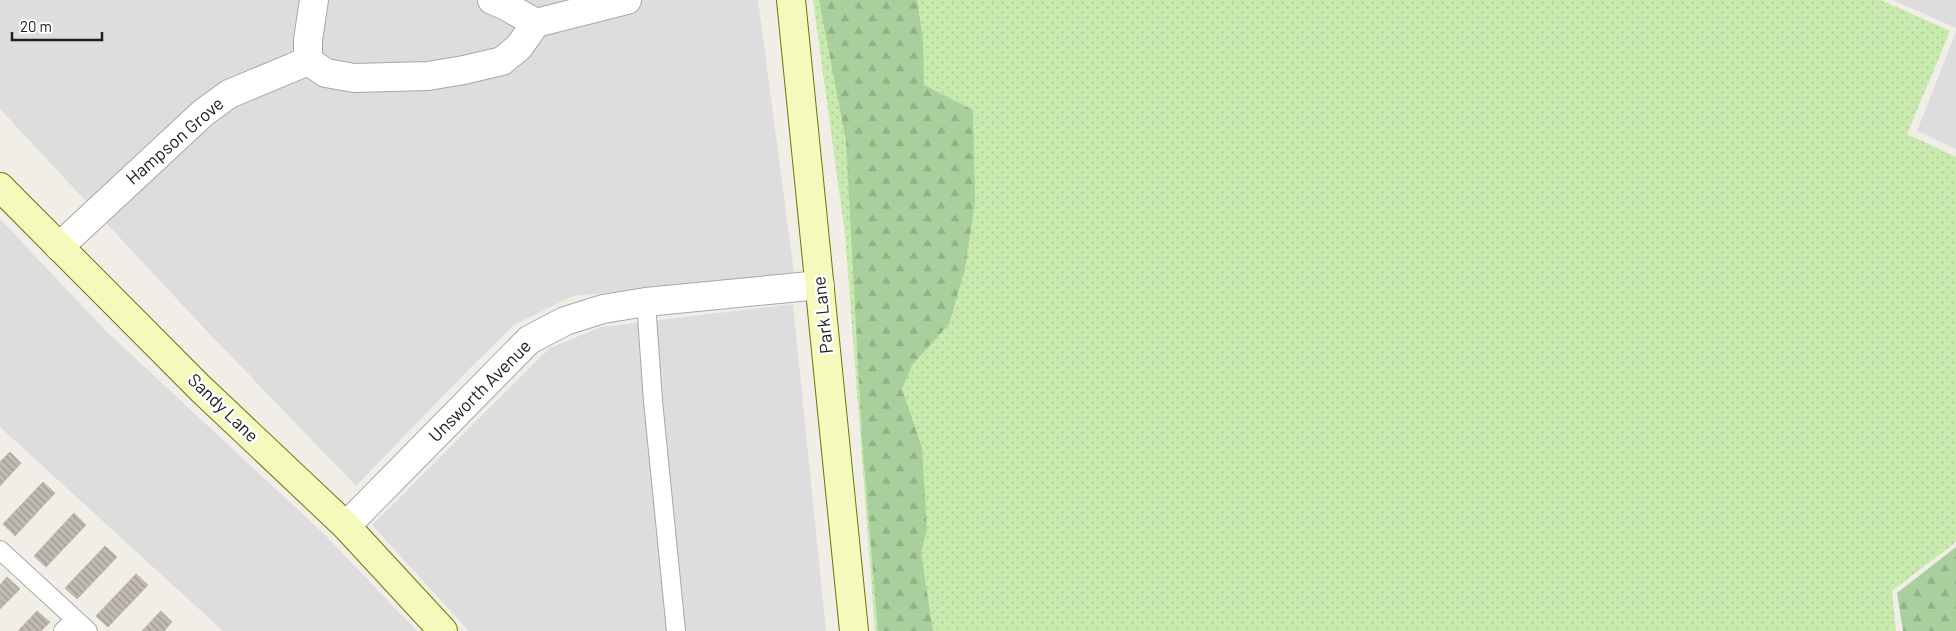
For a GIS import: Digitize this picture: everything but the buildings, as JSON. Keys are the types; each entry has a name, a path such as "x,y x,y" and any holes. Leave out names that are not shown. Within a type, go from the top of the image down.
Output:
{"main road":[{"name":"Park Lane","path":"791,0 854,631"},
{"name":"Sandy Lane","path":"0,187 200,388 346,526 443,631"}],"street":[{"path":"314,0 308,40 308,61 326,73 354,78 428,76 502,61 519,47 536,23 627,0"},
{"path":"492,0 536,23"},
{"name":"Hampson Grove","path":"59,247 202,113 229,94 308,61"},
{"name":"Unsworth Avenue","path":"346,526 529,340 565,321 603,309 646,302 820,285"}],"lane":[{"path":"646,302 653,401 676,631"},
{"path":"0,550 76,627"}],"shaded area":[{"path":"0,0 758,0 794,272 744,280 573,296 514,325 356,486 203,327 0,109"},
{"path":"1893,0 1956,0 1956,28"},
{"path":"1956,32 1956,149 1917,131"},
{"path":"0,219 105,330 324,534 417,631 223,631 0,427"},
{"path":"793,304 826,631 469,631 372,525 550,348 601,327"}],"green space":[{"path":"813,0 1881,0 1950,31 1907,134 1956,157 1956,542 1892,591 1896,631 875,631 845,234"},
{"path":"819,0 917,0 923,40 924,85 973,110 975,202 965,269 949,324 912,365 902,389 922,448 927,529 921,553 933,631 878,631 862,439 846,141"},
{"path":"1956,547 1956,631 1903,631 1897,593"}]}
